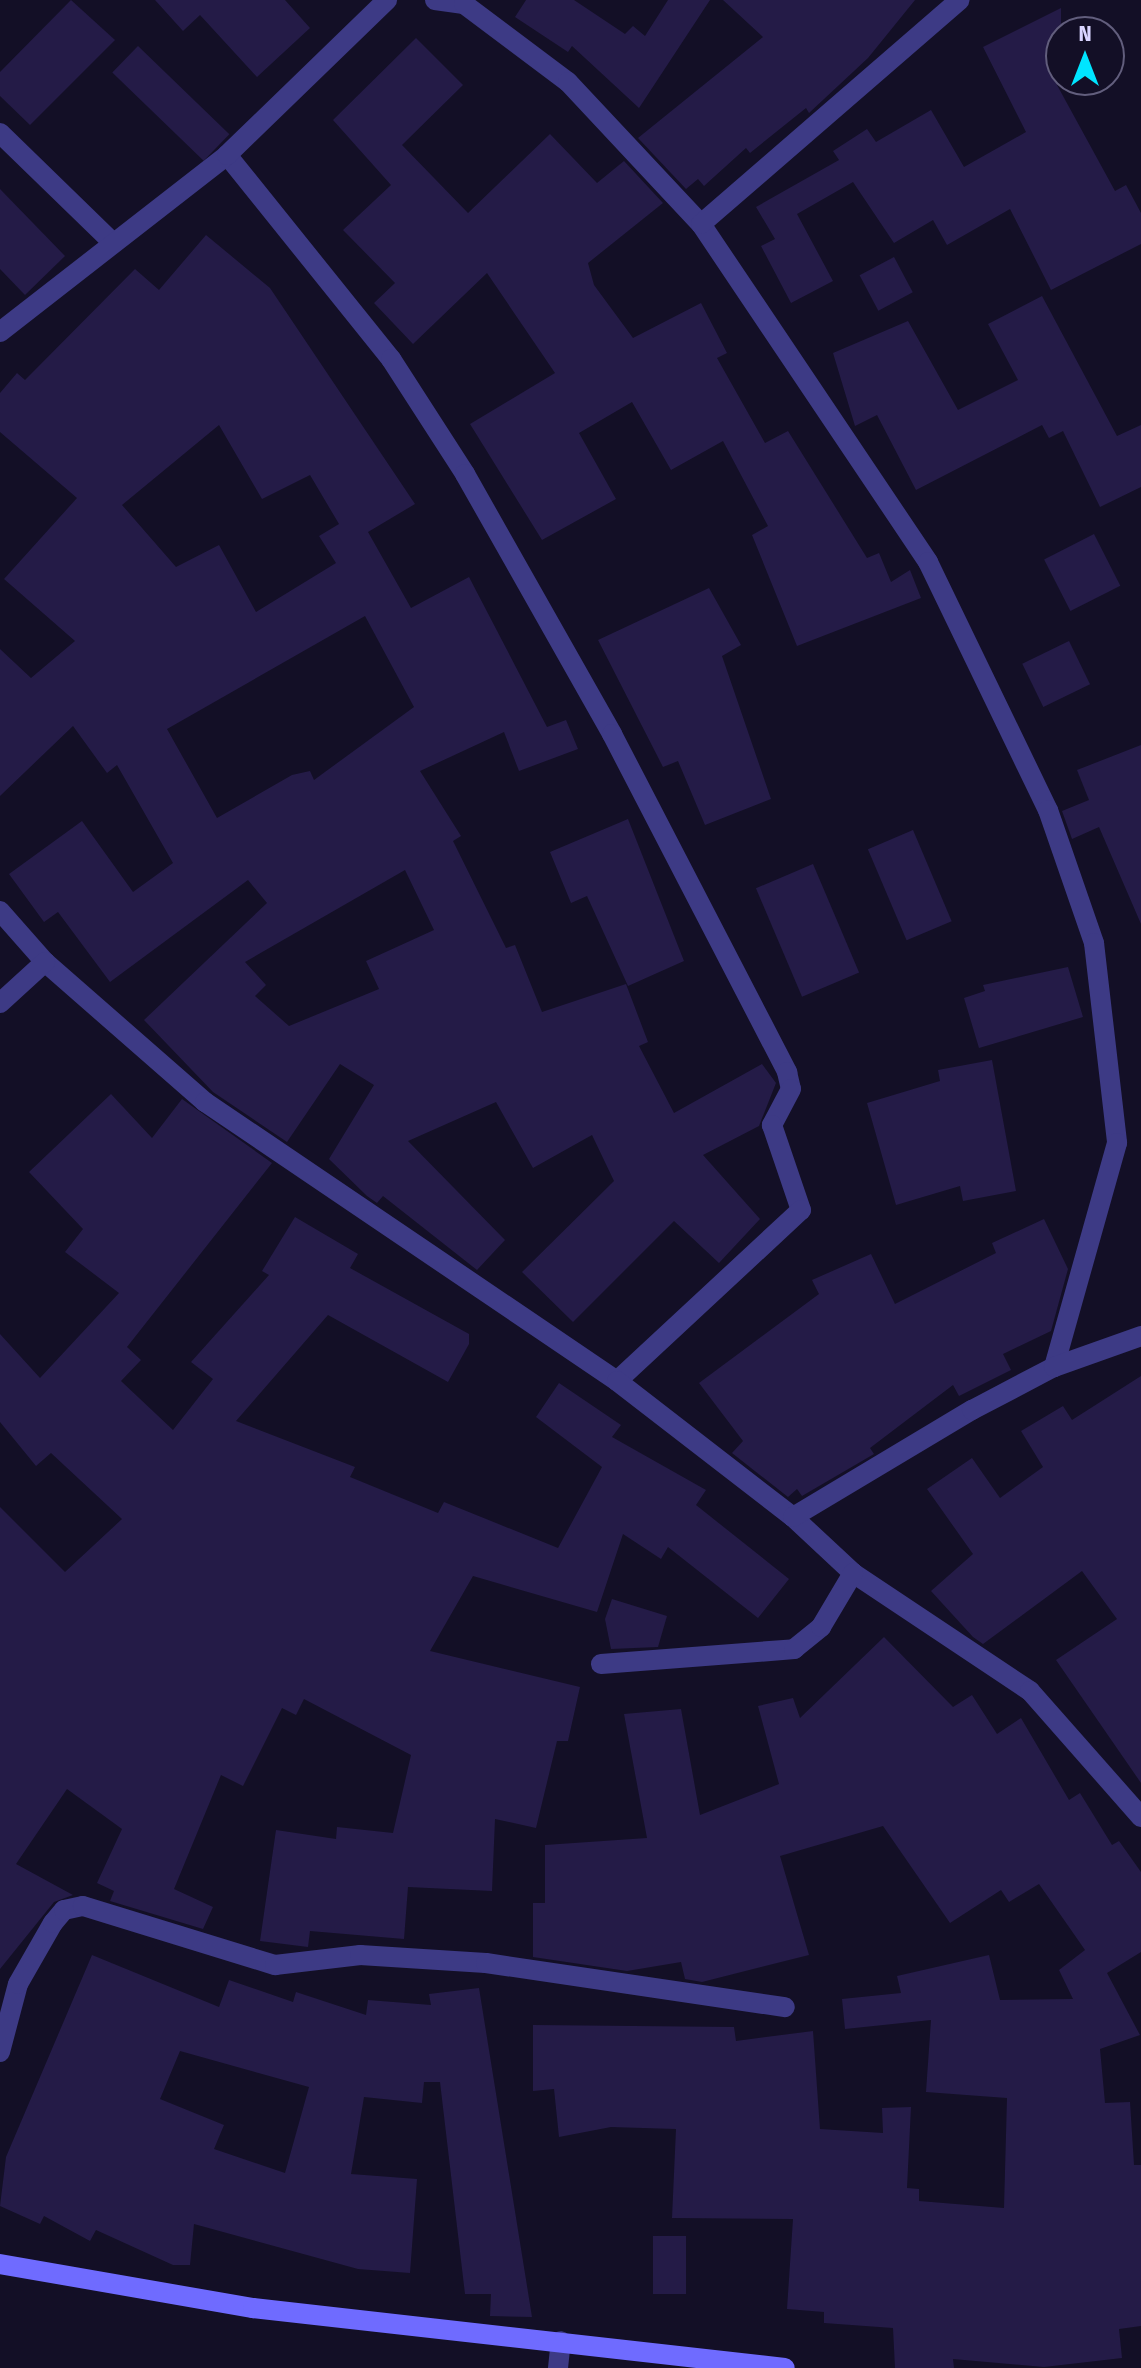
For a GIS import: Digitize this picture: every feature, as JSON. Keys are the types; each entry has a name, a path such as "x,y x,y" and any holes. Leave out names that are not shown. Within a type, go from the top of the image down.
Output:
{"main road":[{"path":"0,2264 253,2308 785,2368"}],"street":[{"path":"0,332 110,240 227,155 387,0"},
{"path":"435,0 464,4 568,82 701,224 964,625 1048,810 1094,943 1117,1143 1054,1367"},
{"path":"701,224 960,0"},
{"path":"0,133 110,240"},
{"path":"227,155 391,359 465,474 619,748 787,1072 791,1089 772,1125 801,1210 617,1381"},
{"path":"0,911 45,962 205,1102 617,1381 793,1517 853,1573 1030,1691 1141,1817"},
{"path":"0,1003 45,962"},
{"path":"793,1517 1054,1367 1141,1336"},
{"path":"601,1664 794,1649 821,1627 853,1573"},
{"path":"0,2052 18,1984 53,1923 64,1910 83,1906 275,1965 360,1955 486,1963 785,2007"},
{"path":"558,2368 561,2341"}],"building":[{"path":"71,0 115,40 30,125 0,96 0,72"},
{"path":"155,0 285,0 310,28 257,77 200,15 183,31"},
{"path":"526,0 574,0 625,34 633,26 645,36 668,0 710,0 639,108 572,46 568,52 515,17"},
{"path":"723,0 915,0 868,58 809,113 806,108 750,153 746,148 704,186 698,179 686,189 638,138 763,37"},
{"path":"1061,8 1061,16 1045,16"},
{"path":"1045,16 1045,96 1063,96 1115,191 1126,185 1141,213 1141,244 1051,290 1010,209 947,245 933,220 894,243 853,182 797,214 833,281 791,303 761,246 775,239 756,207 839,160 833,151 867,129 876,142 931,110 964,167 1026,132 983,47"},
{"path":"416,38 463,85 402,145 468,213 550,134 597,183 624,161 663,203 588,263 594,285 633,338 701,303 727,353 717,358 765,443 788,431 867,558 879,553 891,582 910,570 921,598 797,646 752,535 768,526 723,441 671,470 632,402 579,433 616,499 542,540 470,424 555,373 487,273 413,344 374,303 395,283 343,230 391,185 333,120"},
{"path":"138,46 229,134 204,161 112,73"},
{"path":"0,189 65,256 25,295 0,269"},
{"path":"206,235 270,288 415,504 368,532 411,608 469,577 547,727 566,720 578,749 519,771 504,732 420,771 461,836 453,841 506,948 515,945 542,1012 626,984 648,1042 639,1046 674,1113 762,1064 776,1083 759,1126 703,1155 760,1219 719,1263 674,1221 573,1322 522,1272 614,1181 592,1135 533,1168 496,1102 408,1141 505,1240 477,1270 383,1196 377,1203 367,1196 329,1159 374,1085 340,1064 287,1142 213,1092 144,1020 267,903 248,880 110,982 58,912 44,922 9,874 82,821 133,892 173,863 117,765 107,773 73,726 0,796 0,649 31,678 75,641 4,579 77,498 0,432 0,393 17,373 25,380 135,269 159,290","holes":["219,425 262,499 310,475 339,524 319,536 336,563 256,612 219,545 176,567 122,505","365,616 414,707 314,780 310,771 292,775 217,818 167,729","405,870 434,930 366,961 379,989 289,1026 255,996 266,985 245,962"]},
{"path":"894,257 913,292 878,311 860,275"},
{"path":"1042,296 1117,436 1141,425 1141,487 1100,507 1063,431 1049,438 1042,425 916,490 877,415 855,426 833,353 908,321 958,410 1018,380 988,324"},
{"path":"1094,534 1120,586 1070,611 1044,559"},
{"path":"709,588 741,645 722,656 771,799 705,825 678,761 663,767 598,640"},
{"path":"1069,641 1090,684 1043,707 1022,664"},
{"path":"1141,745 1141,924 1099,827 1072,839 1062,811 1089,800 1077,770"},
{"path":"628,819 684,961 628,986 587,896 571,903 550,852"},
{"path":"913,830 952,921 907,940 868,849"},
{"path":"813,864 859,973 802,997 756,888"},
{"path":"1068,967 1083,1017 979,1048 964,998 985,991 983,985"},
{"path":"992,1060 1016,1191 963,1201 960,1186 896,1205 867,1103 940,1081 938,1070"},
{"path":"111,1094 152,1138 182,1099 272,1163 127,1347 141,1360 121,1381 173,1430 213,1379 191,1362 269,1275 262,1271 295,1217 358,1254 350,1268 469,1334 469,1344 448,1382 328,1315 236,1421 355,1467 350,1477 438,1513 444,1502 558,1548 602,1467 536,1417 559,1383 621,1425 612,1437 706,1490 696,1505 789,1579 758,1618 668,1547 661,1559 623,1534 597,1612 473,1576 430,1651 580,1687 568,1741 557,1741 536,1828 495,1819 492,1891 408,1887 404,1939 310,1931 308,1947 260,1941 276,1830 336,1839 337,1827 393,1833 411,1755 304,1699 296,1715 282,1708 243,1786 221,1775 174,1889 213,1907 203,1929 110,1901 114,1891 97,1883 122,1829 67,1789 16,1864 73,1895 54,1902 0,1969 0,1507 65,1572 122,1519 51,1453 36,1466 0,1422 0,1334 40,1378 119,1293 65,1252 83,1229 29,1172"},
{"path":"1044,1219 1068,1269 1051,1331 1003,1354 1011,1370 959,1396 953,1385 870,1448 874,1454 802,1496 797,1489 788,1497 732,1453 743,1441 699,1383 819,1294 812,1280 871,1254 895,1304 996,1253 992,1243"},
{"path":"1141,1376 1141,1783 1056,1660 1117,1619 1082,1571 983,1644 931,1591 973,1554 927,1489 972,1458 1000,1498 1043,1467 1021,1431 1063,1406 1072,1420"},
{"path":"612,1599 667,1616 658,1647 611,1649 605,1619"},
{"path":"884,1637 953,1707 972,1695 997,1734 1021,1718 1069,1800 1080,1793 1112,1845 1119,1841 1141,1872 1141,1952 1107,1973 1140,2035 1100,2049 1105,2103 1130,2102 1134,2165 1141,2165 1141,2326 1119,2329 1122,2358 1044,2367 953,2359 954,2368 895,2368 893,2328 824,2323 824,2312 787,2309 793,2219 672,2218 676,2129 611,2127 559,2137 554,2089 533,2091 533,2025 734,2027 736,2041 813,2031 820,2129 883,2133 882,2108 911,2107 907,2188 919,2189 919,2201 1004,2208 1007,2098 926,2092 931,2020 845,2029 842,1999 901,1993 897,1976 989,1955 1000,2000 1073,1999 1059,1970 1085,1950 1039,1884 1009,1902 1001,1890 950,1923 883,1826 780,1856 809,1955 702,1982 685,1979 681,1962 627,1971 533,1957 533,1903 545,1903 545,1845 647,1838 624,1714 681,1709 700,1815 779,1784 758,1706 793,1698 800,1718"},
{"path":"92,1955 219,2007 229,1980 293,2002 296,1992 366,2015 368,2000 431,2005 429,1994 479,1988 532,2317 490,2316 491,2294 465,2294 440,2082 424,2082 422,2103 364,2097 351,2174 417,2179 410,2273 358,2269 194,2224 190,2265 173,2265 96,2230 90,2241 44,2216 40,2224 0,2206 6,2157","holes":["180,2051 309,2087 285,2173 214,2149 224,2125 160,2099"]},
{"path":"653,2236 686,2236 686,2294 653,2294"}]}
